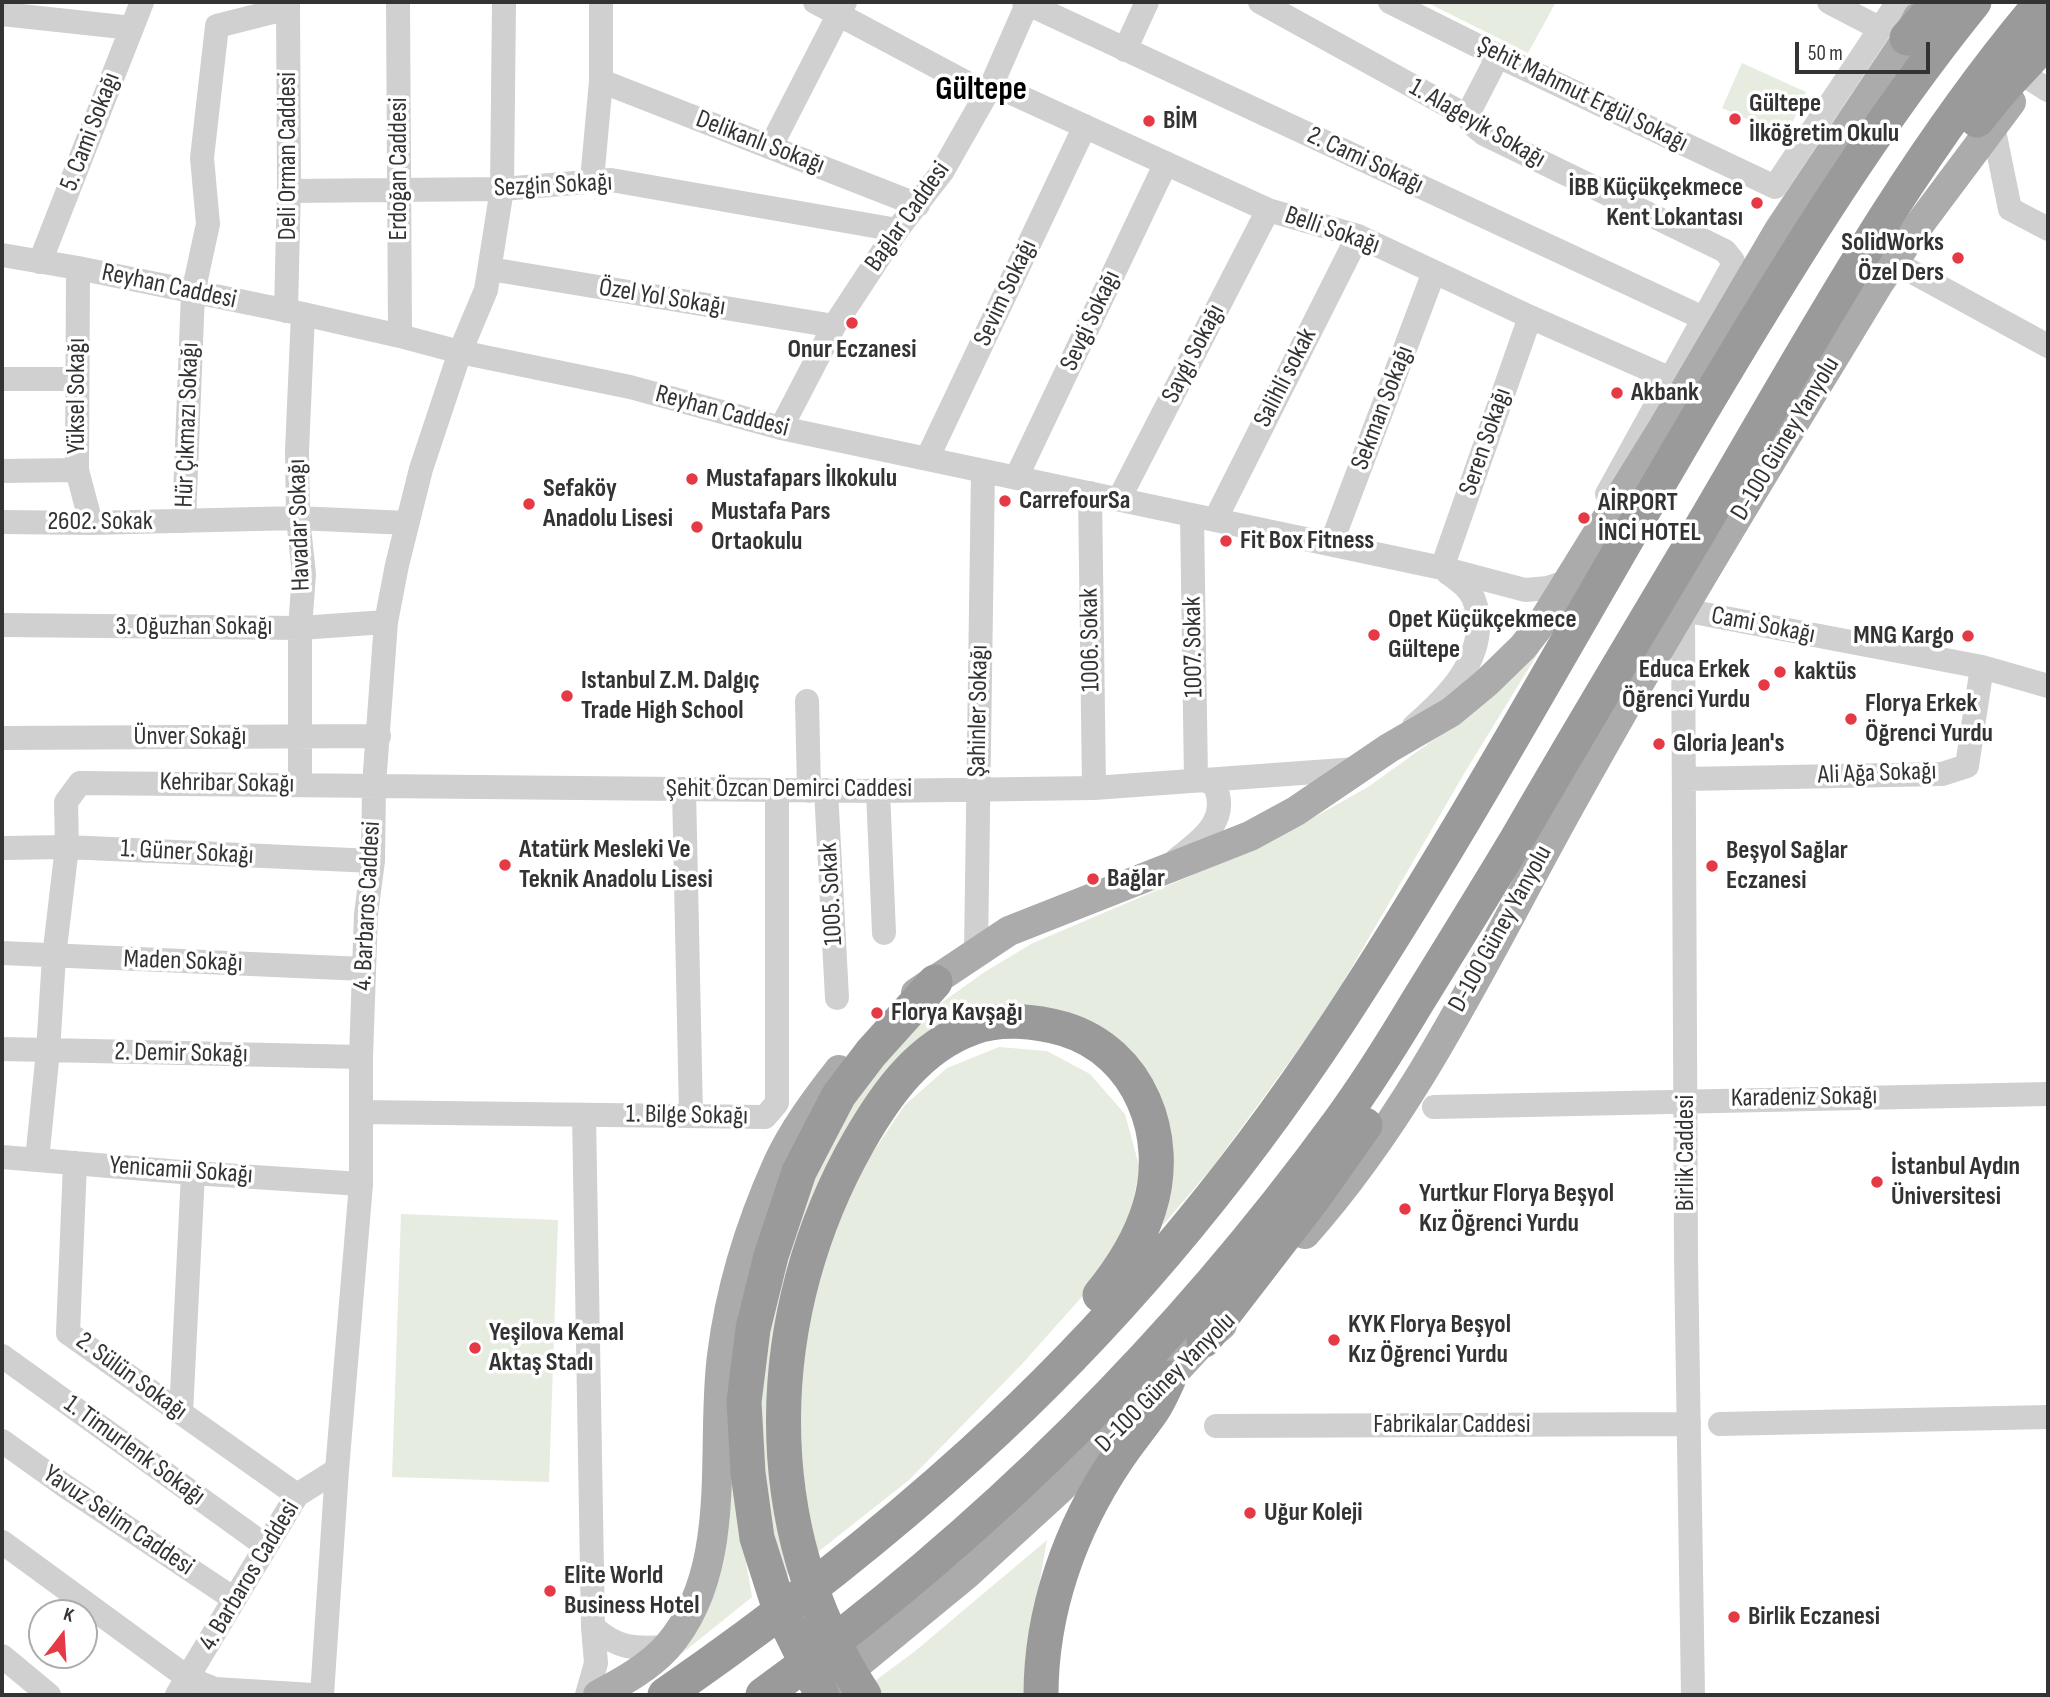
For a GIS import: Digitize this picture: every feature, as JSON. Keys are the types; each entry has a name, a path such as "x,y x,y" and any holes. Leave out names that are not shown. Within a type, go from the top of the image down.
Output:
{"highway":[{"path":"1893,33 1939,2"},
{"path":"665,1695 746,1639 873,1540 973,1452 1126,1297 1263,1130 1335,1027 1448,846 1595,591 1790,263 1894,107 1935,49 1974,2"},
{"path":"763,1695 848,1632 911,1601 967,1534 1094,1411 1218,1276 1340,1122 1377,1068 1538,802 1900,193 1989,67 2042,2"},
{"path":"1900,193 1929,179 2002,89 2048,40"},
{"path":"1204,1340 1315,1196 1424,1034 1486,921 1538,802"},
{"path":"820,1695 779,1608 757,1538 748,1473 744,1402 752,1329 771,1256 799,1172 815,1141 847,1085 871,1053 935,982"},
{"path":"864,1695 827,1628 798,1548 785,1472 782,1428 791,1324 810,1250 848,1160 875,1113 900,1078 925,1055 950,1038 974,1027 1013,1022 1046,1024 1073,1032 1097,1045 1116,1061 1132,1078 1143,1098 1156,1140 1157,1165 1149,1210 1131,1252 1059,1345 1015,1412"},
{"path":"1041,1695 1042,1651 1057,1584 1068,1550 1099,1487 1154,1409 1169,1378"}],"main road":[{"path":"598,1695 629,1678 666,1647 678,1632 703,1581 716,1506 718,1407 726,1332 737,1281 779,1161 822,1092 848,1058 907,999 976,951 1009,931 1250,836 1296,811 1389,748 1451,712 1522,648 1544,620 1599,533 1893,33 1926,2"},
{"name":"D-100 Güney Yanyolu","path":"820,1695 911,1601 966,1575 1059,1490 1204,1340 1234,1314 1346,1186 1444,1033 1618,718 1894,262 1993,126 2039,84 2048,51"}],"street":[{"name":"5. Cami Sokağı","path":"40,262 142,2"},
{"name":"Erdoğan Caddesi","path":"398,2 400,335"},
{"name":"4. Barbaros Caddesi","path":"322,1695 337,1470 361,1184 361,1057 366,914 373,861 374,785 386,622 421,469 460,352 486,290 490,269 502,189 504,2"},
{"path":"592,180 601,82 601,2"},
{"name":"Belli Sokağı","path":"815,2 842,7 989,89 1085,126 1268,210 1358,236 1530,317 1671,379"},
{"name":"2. Cami Sokağı","path":"1027,2 1703,318"},
{"name":"Bağlar Caddesi","path":"781,428 834,326 897,230 942,172 989,89 1027,2"},
{"path":"1125,50 1147,2"},
{"name":"1. Alageyik Sokağı","path":"1260,2 1467,116 1484,134 1725,251 1733,261 1731,269 1703,318"},
{"name":"Şehit Mahmut Ergül Sokağı","path":"1391,2 1774,187 1893,33"},
{"path":"1829,2 1893,33 1898,2"},
{"name":"Deli Orman Caddesi","path":"288,5 289,191 295,313"},
{"name":"Hür Çıkmazı Sokağı","path":"184,521 193,293 208,224 202,158 217,26 288,5"},
{"path":"771,146 842,7"},
{"path":"5,14 132,28"},
{"path":"1467,116 1498,56"},
{"name":"Delikanlı Sokağı","path":"601,82 918,205"},
{"name":"Sevim Sokağı","path":"927,459 1085,126"},
{"path":"1993,126 2010,209 2048,229"},
{"name":"Sevgi Sokağı","path":"1016,478 1166,163"},
{"name":"Sezgin Sokağı","path":"289,191 502,189 611,180 897,230"},
{"name":"Saygı Sokağı","path":"1119,499 1268,210"},
{"name":"Salihli sokak","path":"1203,517 1358,236"},
{"name":"Reyhan Caddesi","path":"2,255 78,268 400,335 460,352 630,387 781,428 1443,568 1525,590 1548,588 1569,581"},
{"path":"1894,262 2048,346"},
{"name":"Yüksel Sokağı","path":"78,268 77,470 91,523"},
{"name":"Özel Yol Sokağı","path":"490,269 834,326"},
{"name":"Sekman Sokağı","path":"1331,544 1434,272"},
{"name":"Havadar Sokağı","path":"295,313 298,518 304,574 300,628 300,785"},
{"name":"Seren Sokağı","path":"1443,568 1530,317"},
{"path":"1599,533 1601,507 1611,485 1703,318"},
{"path":"2,379 76,379"},
{"path":"2,471 77,470"},
{"name":"Şahinler Sokağı","path":"976,951 983,471"},
{"name":"1006. Sokak","path":"1090,494 1094,788"},
{"name":"1007. Sokak","path":"1199,780 1203,517"},
{"name":"2602. Sokak","path":"2,522 91,523 298,518 407,523"},
{"path":"1389,748 1427,715 1458,681 1467,668 1478,641 1478,611 1470,592 1443,568"},
{"name":"Cami Sokağı","path":"1683,610 1982,667 2048,686"},
{"name":"Birlik Caddesi","path":"1683,610 1685,1100 1693,1695"},
{"name":"3. Oğuzhan Sokağı","path":"2,625 300,628 386,622"},
{"name":"Ali Ağa Sokağı","path":"1685,779 1942,774 1967,766 1982,667"},
{"name":"1005. Sokak","path":"807,701 837,998"},
{"name":"Ünver Sokağı","path":"2,738 379,736"},
{"name":"Şehit Özcan Demirci Caddesi","path":"374,785 878,791 1094,788 1357,769"},
{"path":"1160,872 1203,839 1212,826 1219,809 1219,795 1214,784 1199,780"},
{"name":"Kehribar Sokağı","path":"67,847 66,802 80,783 374,785"},
{"path":"684,789 691,1115"},
{"name":"1. Bilge Sokağı","path":"362,1112 765,1117 777,1103 777,790"},
{"path":"878,791 884,933"},
{"path":"37,1160 54,957 67,847"},
{"name":"1. Güner Sokağı","path":"2,848 67,847 373,861"},
{"name":"Maden Sokağı","path":"2,953 364,968"},
{"name":"2. Demir Sokağı","path":"2,1049 361,1057"},
{"name":"Karadeniz Sokağı","path":"1434,1107 2048,1094"},
{"path":"584,1115 593,1627 596,1663 587,1695"},
{"name":"Yenicamii Sokağı","path":"2,1157 361,1184"},
{"name":"2. Sülün Sokağı","path":"75,1163 68,1333 297,1495"},
{"path":"181,1413 193,1173"},
{"name":"1. Timurlenk Sokağı","path":"2,1356 266,1546"},
{"path":"1720,1424 2048,1417"},
{"name":"Fabrikalar Caddesi","path":"1216,1426 1689,1424"},
{"name":"Yavuz Selim Caddesi","path":"2,1441 234,1600"},
{"name":"4. Barbaros Caddesi","path":"182,1687 297,1495 337,1470"},
{"path":"2,1542 182,1687 215,1692 313,1695"},
{"path":"593,1627 607,1639 624,1647 666,1647"},
{"path":"2,1656 49,1695"}],"shaded area":[{"path":"1426,2 1556,2 1528,53"},
{"path":"1742,63 1806,92 1786,137 1722,108"},
{"path":"1540,650 1465,772 1327,1010 1215,1164 1163,1225 1171,1179 1119,1048 970,1014 801,1237 794,1569 784,1579 769,1525 758,1384 787,1233 862,1081 937,1006 986,971 1033,943 1221,863 1304,823 1368,787 1491,695"},
{"path":"999,1047 1047,1051 1090,1074 1125,1114 1140,1169 1127,1227 1096,1281 1022,1364 909,1480 818,1552 795,1449 801,1342 826,1241 862,1168 905,1105 947,1068"},
{"name":"Yeşilova Kemal Aktaş Stadı","path":"401,1214 558,1220 549,1482 392,1477"},
{"path":"731,1473 752,1597 680,1655 703,1611"},
{"path":"1047,1540 1037,1597 1027,1695 881,1695 872,1683 914,1652"}],"place":[{"name":"Gültepe İlköğretim Okulu","path":"1735,119"},
{"name":"BİM","path":"1149,121"},
{"name":"İBB Küçükçekmece Kent Lokantası","path":"1757,203"},
{"name":"SolidWorks Özel Ders","path":"1958,258"},
{"name":"Onur Eczanesi","path":"852,323"},
{"name":"Akbank","path":"1617,393"},
{"name":"Mustafapars İlkokulu","path":"692,479"},
{"name":"CarrefourSa","path":"1005,501"},
{"name":"Sefaköy Anadolu Lisesi","path":"529,504"},
{"name":"AİRPORT İNCİ HOTEL","path":"1584,518"},
{"name":"Mustafa Pars Ortaokulu","path":"697,527"},
{"name":"Fit Box Fitness","path":"1226,541"},
{"name":"Opet Küçükçekmece Gültepe","path":"1374,635"},
{"name":"MNG Kargo","path":"1968,636"},
{"name":"kaktüs","path":"1780,672"},
{"name":"Educa Erkek Öğrenci Yurdu","path":"1764,685"},
{"name":"Istanbul Z.M. Dalgıç Trade High School","path":"567,696"},
{"name":"Florya Erkek Öğrenci Yurdu","path":"1851,719"},
{"name":"Gloria Jean's","path":"1659,744"},
{"name":"Atatürk Mesleki Ve Teknik Anadolu Lisesi","path":"505,865"},
{"name":"Beşyol Sağlar Eczanesi","path":"1712,866"},
{"name":"Bağlar","path":"1093,879"},
{"name":"Florya Kavşağı","path":"877,1013"},
{"name":"İstanbul Aydın Üniversitesi","path":"1877,1182"},
{"name":"Yurtkur Florya Beşyol Kız Öğrenci Yurdu","path":"1405,1209"},
{"name":"KYK Florya Beşyol Kız Öğrenci Yurdu","path":"1334,1340"},
{"name":"Yeşilova Kemal Aktaş Stadı","path":"475,1348"},
{"name":"Uğur Koleji","path":"1250,1513"},
{"name":"Elite World Business Hotel","path":"550,1591"},
{"name":"Birlik Eczanesi","path":"1734,1617"}],"district":[{"name":"Gültepe","path":"981,91"}]}
